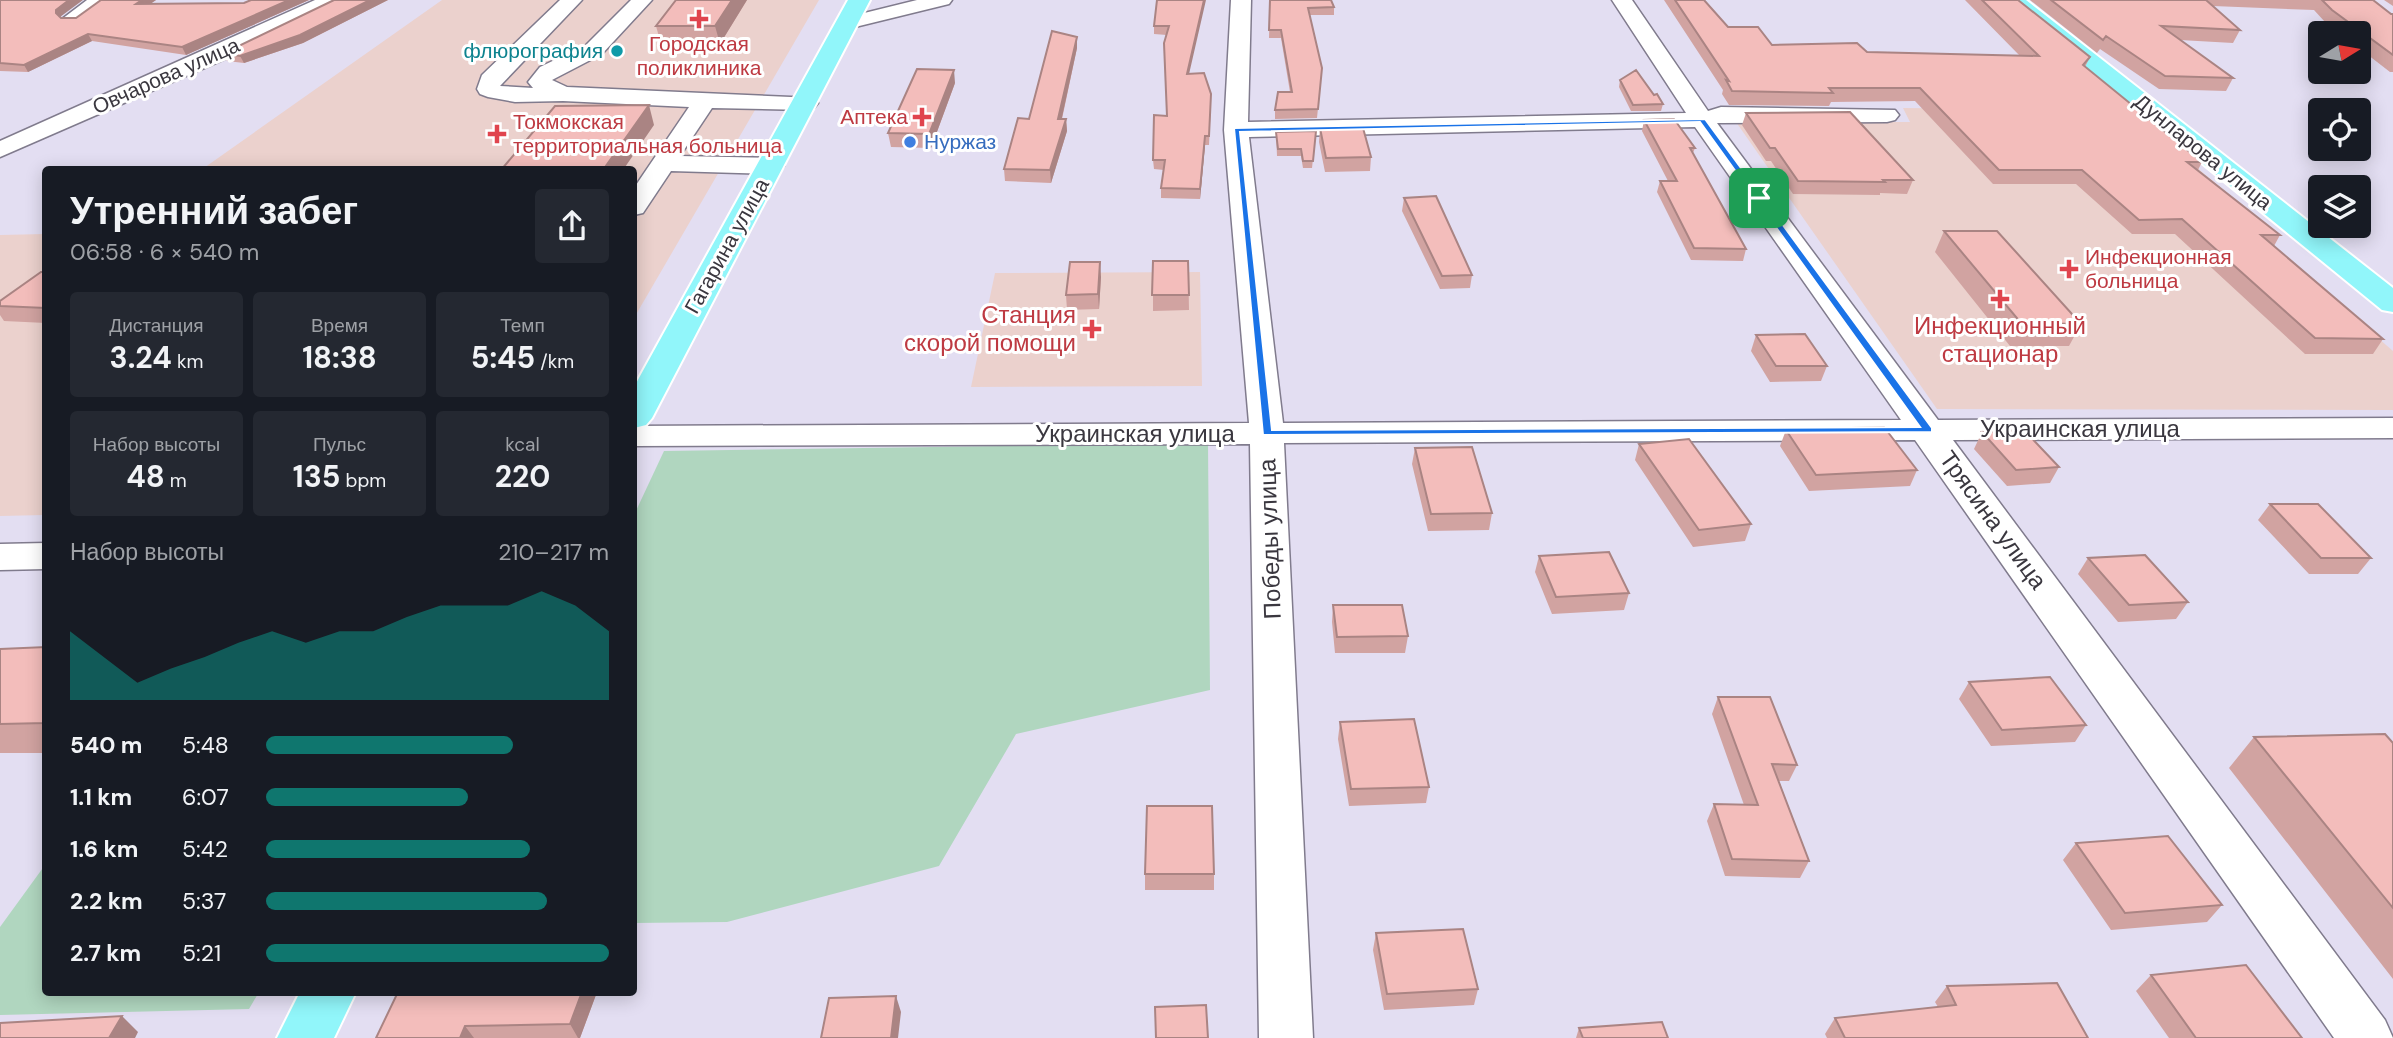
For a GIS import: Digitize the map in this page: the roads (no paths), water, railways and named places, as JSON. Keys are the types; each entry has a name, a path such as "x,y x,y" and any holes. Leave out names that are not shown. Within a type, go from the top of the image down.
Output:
{"main road":[{"name":"Дунларова улица","path":"2014,0 2393,303"},
{"name":"Гагарина улица","path":"637,412 806,103 853,11"},
{"path":"305,1038 327,996"}],"street":[{"path":"72,19 101,0"},
{"name":"Овчарова улица","path":"0,150 217,54 331,0"},
{"path":"572,0 490,80 488,89 498,94 562,94 703,103 806,103"},
{"path":"562,94 539,82 542,75 586,55 642,0"},
{"path":"853,11 942,0"},
{"name":"Победы улица","path":"1241,0 1236,130 1267,433 1286,1038"},
{"name":"Трясина улица","path":"1622,0 1702,120 2366,1038"},
{"path":"637,202 703,103"},
{"path":"1236,130 1702,120 1721,114 1887,115"},
{"path":"663,163 771,166"},
{"name":"Украинская улица","path":"637,436 2393,428"},
{"path":"0,557 42,556"}],"place":[{"name":"Городская поликлиника","path":"699,19"},
{"name":"флюрография","path":"617,51"},
{"name":"Аптека","path":"922,117"},
{"name":"Токмокская территориальная больница","path":"497,134"},
{"name":"Нуржаз","path":"910,142"},
{"name":"Инфекционная больница","path":"2069,269"},
{"name":"Инфекционный стационар","path":"2000,299"},
{"name":"Станция скорой помощи","path":"1092,329"}]}
